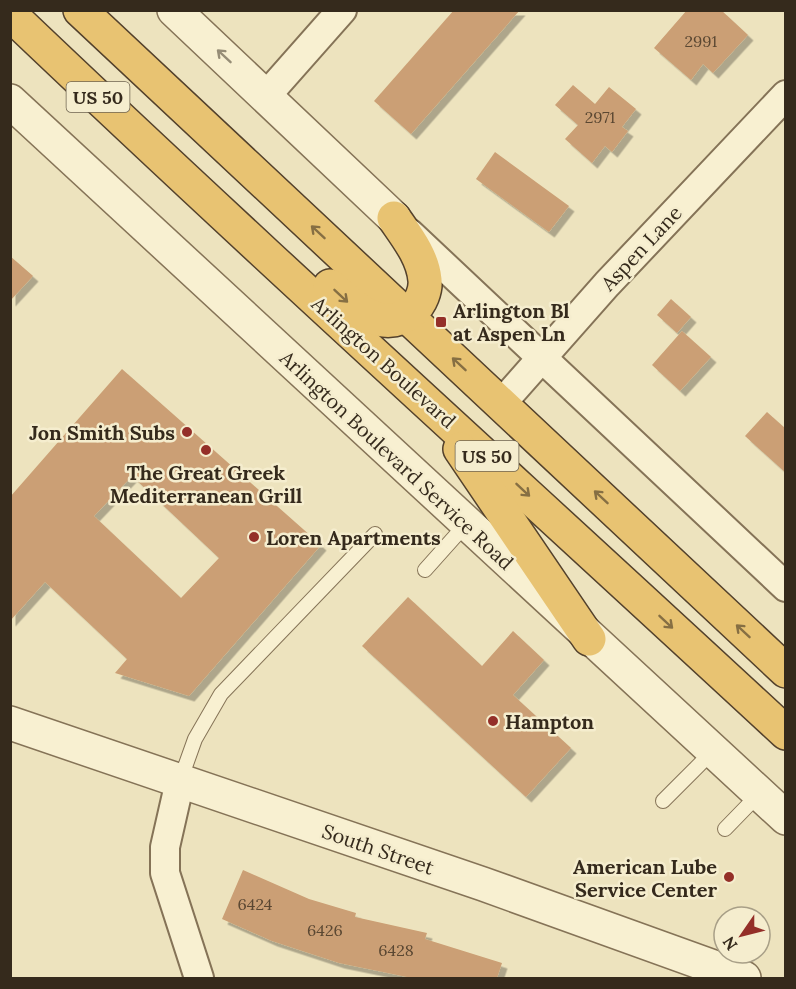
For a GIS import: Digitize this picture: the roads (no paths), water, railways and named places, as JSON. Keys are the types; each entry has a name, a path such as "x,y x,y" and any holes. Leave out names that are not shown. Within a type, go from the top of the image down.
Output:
{"highway":[{"name":"US 50","path":"80,10 786,671"},
{"path":"107,10 208,129"},
{"name":"Arlington Boulevard","path":"10,14 353,336 425,399 786,733"},
{"path":"10,38 187,180"},
{"path":"71,72 140,111 359,312 388,321 407,315 418,306 425,282 418,257 394,218"},
{"path":"425,399 589,639"}],"street":[{"path":"174,10 541,360 786,587"},
{"path":"266,96 342,11"},
{"name":"Aspen Lane","path":"501,404 607,284 786,95"},
{"name":"Arlington Boulevard Service Road","path":"10,101 589,639 786,818"},
{"name":"South Street","path":"10,723 483,884 744,978"},
{"path":"180,781 165,847 165,873 199,978"}],"lane":[{"path":"425,570 467,524"},
{"path":"180,781 195,739 221,694 375,534"},
{"path":"663,801 713,751"},
{"path":"725,829 759,794"}],"place":[{"name":"Arlington Bl at Aspen Ln","path":"441,322"},
{"name":"Jon Smith Subs","path":"187,432"},
{"name":"The Great Greek Mediterranean Grill","path":"206,450"},
{"name":"Loren Apartments","path":"254,537"},
{"name":"Hampton","path":"493,721"},
{"name":"American Lube Service Center","path":"729,877"}]}
